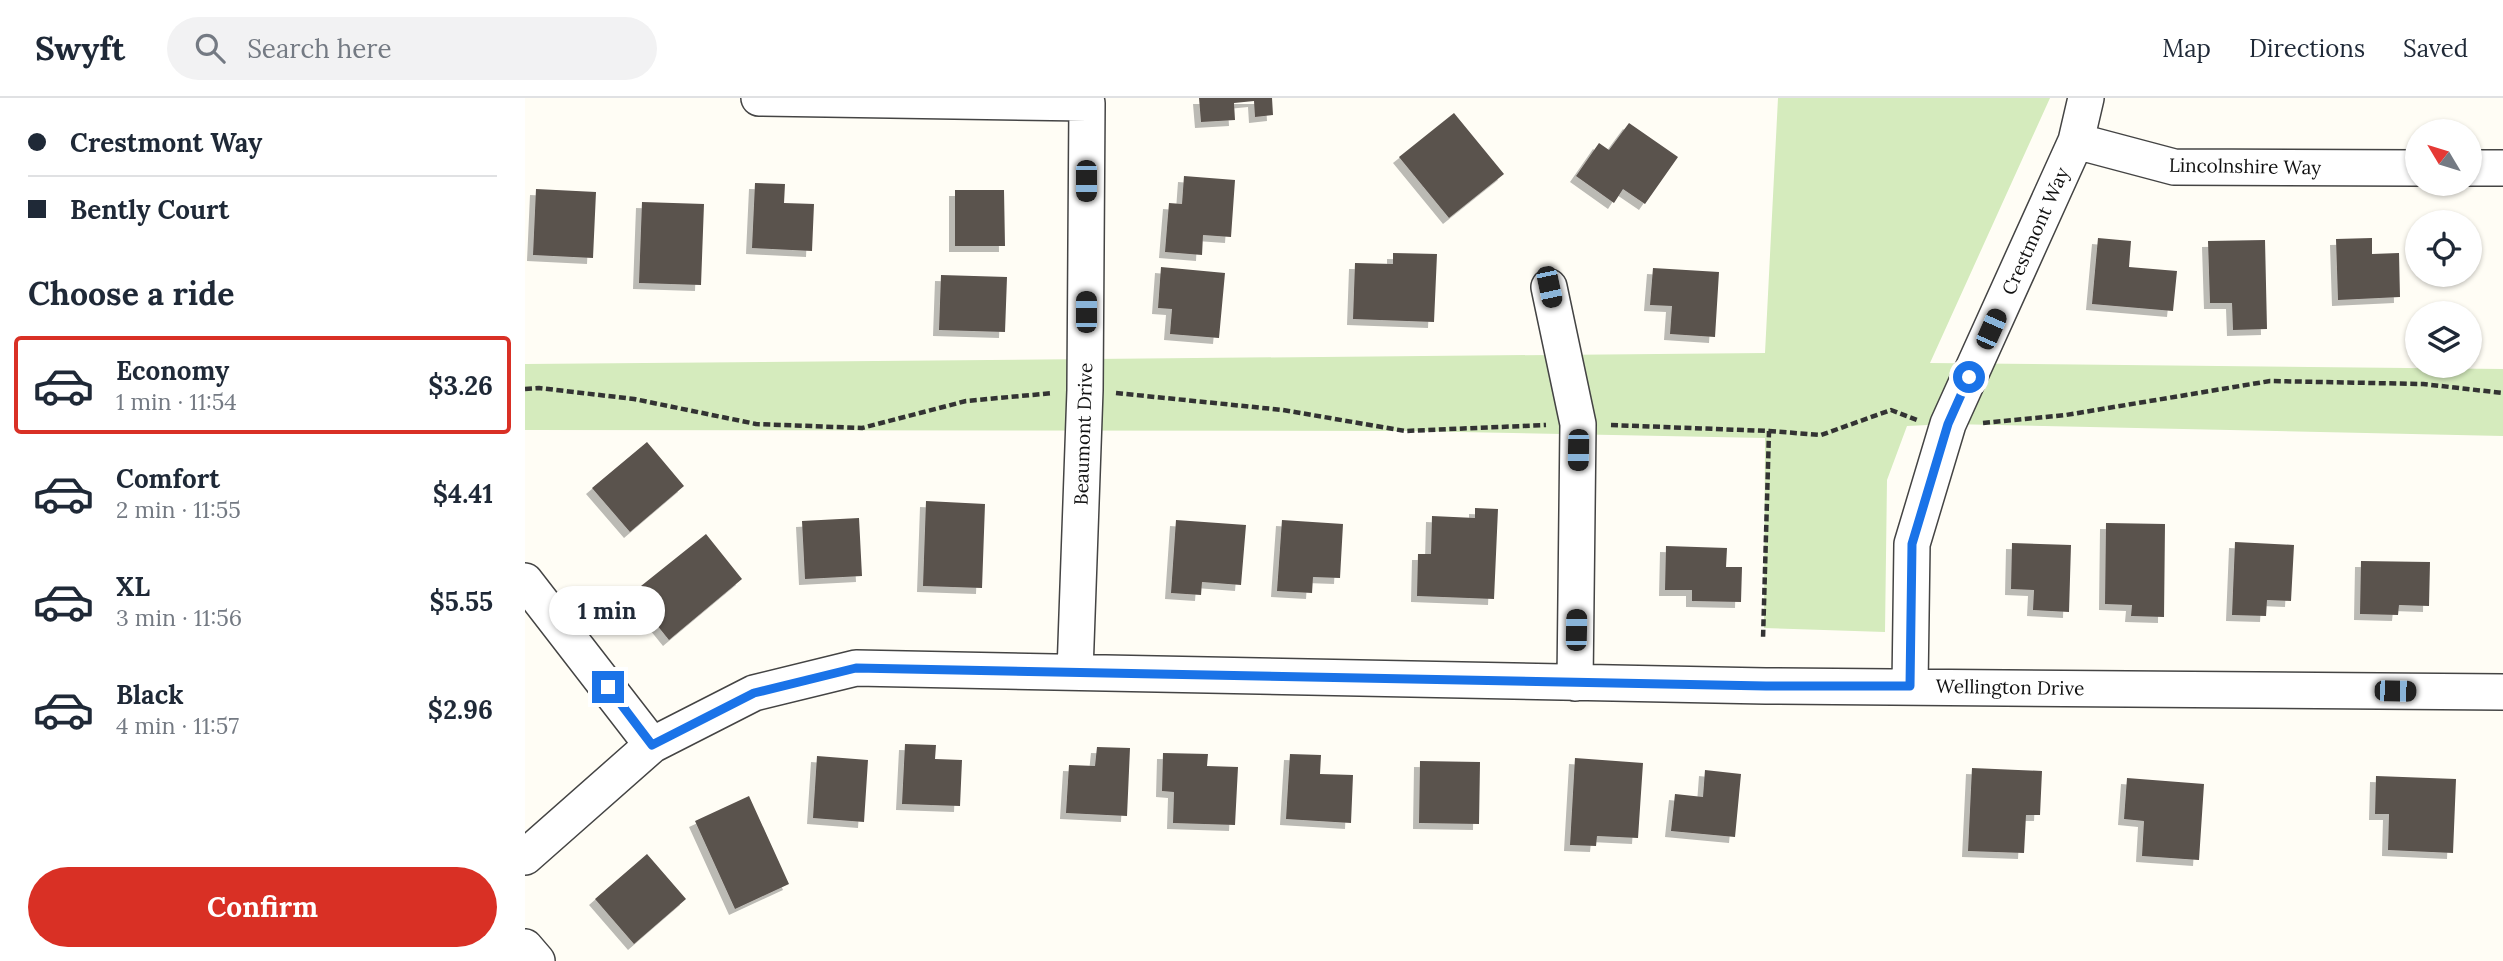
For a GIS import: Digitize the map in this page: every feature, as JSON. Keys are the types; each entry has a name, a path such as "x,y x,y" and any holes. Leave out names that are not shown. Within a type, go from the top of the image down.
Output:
{"street":[{"name":"Beaumont Drive","path":"759,98 1087,103 1085,390 1075,672"},
{"name":"Crestmont Way","path":"1910,686 1912,544 1920,517 1948,424 2076,141 2086,98"},
{"name":"Lincolnshire Way","path":"2076,141 2174,167 2405,168"},
{"path":"2482,168 2503,168"},
{"path":"1549,287 1579,424 1575,682"},
{"path":"525,581 652,745"},
{"name":"Wellington Drive","path":"525,857 652,745 754,693 856,668 1766,686 2503,692"},
{"path":"525,947 537,961"}],"path":[{"path":"1973,425 2066,415 2270,381 2423,384 2503,393"},
{"path":"525,388 634,399 756,424 862,428 966,401 1063,392"},
{"path":"1108,392 1283,410 1405,431 1546,425"},
{"path":"1603,424 1821,435 1891,410 1924,422"},
{"path":"1763,639 1769,431"}],"green space":[{"path":"1778,98 2050,98 1930,363 2405,368 2405,378 2482,378 2482,369 2503,369 2503,436 1948,424 1907,426 1887,480 1885,632 1764,628 1765,438 1405,431 525,430 525,364 1765,353"}],"building":[{"path":"1199,98 1272,98 1273,115 1255,117 1254,101 1234,103 1235,120 1201,122"},
{"path":"1454,113 1504,174 1449,218 1399,157"},
{"path":"1629,123 1678,157 1645,204 1623,189 1614,203 1576,176 1599,143 1609,150"},
{"path":"1184,176 1235,180 1231,237 1203,235 1202,255 1165,252 1169,203 1182,204"},
{"path":"755,183 785,184 784,203 814,204 812,251 752,248"},
{"path":"536,189 596,192 593,258 533,255"},
{"path":"955,190 1004,190 1005,246 955,246"},
{"path":"642,202 704,204 701,285 639,283"},
{"path":"2098,238 2131,241 2129,267 2177,271 2173,311 2092,304"},
{"path":"2372,238 2372,254 2399,253 2400,297 2338,300 2336,239"},
{"path":"2265,240 2267,329 2233,330 2232,303 2210,303 2208,241"},
{"path":"1393,253 1437,254 1434,322 1353,319 1355,263 1393,264"},
{"path":"1161,267 1225,273 1219,338 1170,334 1172,309 1158,308"},
{"path":"1653,268 1719,272 1715,337 1670,334 1672,306 1650,305"},
{"path":"941,275 1007,277 1005,332 939,330"},
{"path":"647,442 684,486 630,532 592,488"},
{"path":"926,501 985,504 982,588 923,586"},
{"path":"1475,508 1498,509 1494,599 1417,596 1418,554 1431,554 1432,516 1475,518"},
{"path":"859,518 862,576 805,579 802,521"},
{"path":"1176,520 1246,525 1241,585 1202,582 1201,595 1171,593"},
{"path":"1282,520 1343,524 1340,578 1313,577 1312,593 1277,591"},
{"path":"2106,523 2165,524 2164,617 2131,616 2132,605 2105,604"},
{"path":"706,534 742,579 669,640 648,614 657,606 641,586"},
{"path":"2235,542 2294,545 2291,601 2267,600 2266,616 2232,615"},
{"path":"2012,543 2071,545 2069,612 2033,610 2034,590 2011,589"},
{"path":"1666,546 1727,548 1726,567 1742,567 1741,602 1692,601 1692,590 1665,590"},
{"path":"2361,561 2430,562 2429,606 2399,605 2398,615 2360,614"},
{"path":"905,744 936,745 935,759 962,760 960,806 902,804"},
{"path":"1097,747 1130,748 1127,816 1066,813 1069,765 1095,766"},
{"path":"1163,753 1208,754 1207,766 1238,767 1235,825 1173,823 1174,792 1162,791"},
{"path":"1290,754 1321,755 1320,774 1353,775 1351,823 1286,819"},
{"path":"817,756 868,760 864,822 813,818"},
{"path":"1575,758 1643,763 1638,838 1597,836 1596,846 1570,845"},
{"path":"1420,761 1480,762 1479,824 1419,823"},
{"path":"1972,768 2042,771 2040,815 2026,815 2024,853 1968,851"},
{"path":"1705,770 1741,774 1735,837 1671,831 1675,794 1703,797"},
{"path":"2376,776 2456,779 2453,853 2388,850 2389,814 2375,814"},
{"path":"2127,778 2204,784 2199,860 2142,856 2144,821 2124,819"},
{"path":"749,796 789,884 735,909 695,821"},
{"path":"647,854 686,899 634,944 595,899"}],"route":[{"path":"608,687 652,745 754,693 856,668 1766,686 1910,686 1912,544 1948,424 1969,377"}]}
